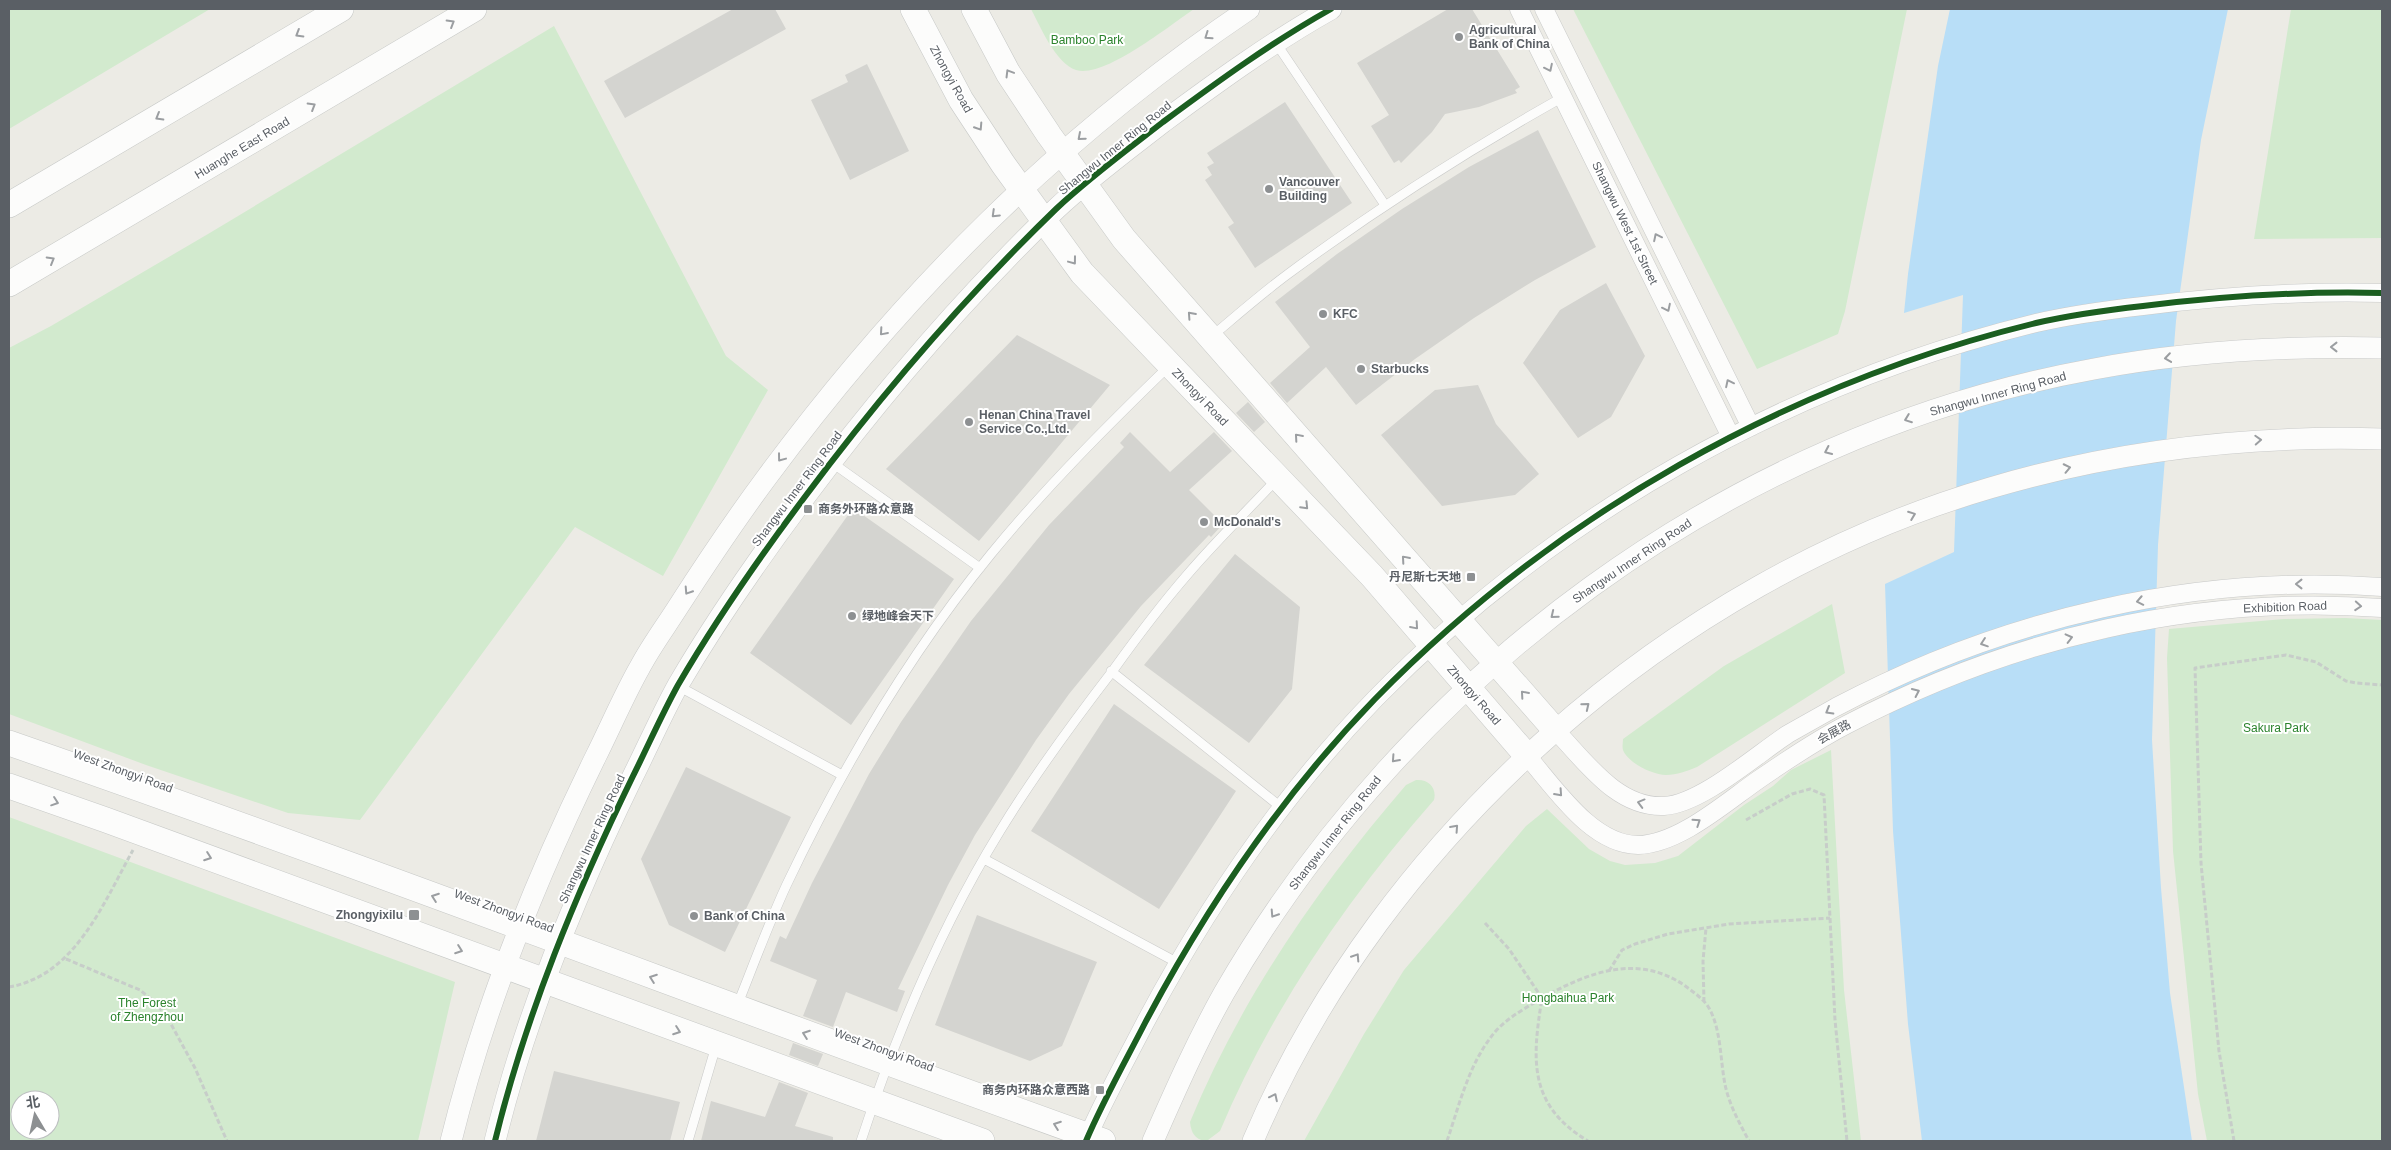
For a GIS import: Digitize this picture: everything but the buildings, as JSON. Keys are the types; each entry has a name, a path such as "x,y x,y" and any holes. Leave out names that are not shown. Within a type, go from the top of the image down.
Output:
{"main road":[{"path":"9,205 341,9"},
{"name":"Huanghe East Road","path":"9,284 474,9"},
{"name":"Zhongyi Road","path":"913,9 962,100 1021,189 1082,273 1372,576 1527,756"},
{"path":"974,9 1008,73 1084,186 1124,239 1556,731"},
{"name":"West Zhongyi Road","path":"9,743 129,785 1093,1139"},
{"path":"9,786 982,1141"}],"street":[{"path":"451,1141 468,1074 504,967 572,804 640,665 725,534 816,410 857,361 949,259 1021,189 1121,102 1206,38 1249,9"},
{"name":"Shangwu Inner Ring Road","path":"495,1141 523,1040 544,982 570,913 611,822 678,686 760,558 831,462 933,338 1044,222 1133,145 1227,74 1331,9"},
{"name":"Shangwu West 1st Street","path":"1519,9 1731,437"},
{"name":"Shangwu West 1st Street","path":"1544,9 1751,427"},
{"path":"1093,1139 1121,1069 1178,963 1243,861 1282,808 1334,744 1367,708 1431,645 1538,558 1641,486 1731,437 1817,395 1943,349 2040,322 2101,311 2218,296 2331,292 2382,293"},
{"name":"Shangwu Inner Ring Road","path":"1153,1141 1204,1030 1226,991 1288,892 1317,852 1376,779 1413,739 1467,687 1571,601 1670,534 1787,470 1839,446 1954,404 2036,382 2127,363 2216,352 2331,347 2382,348"},
{"path":"1253,1141 1305,1037 1365,944 1446,839 1479,802 1556,731 1626,674 1717,611 1782,574 1866,533 1947,502 2057,470 2132,454 2209,444 2331,438 2382,439"},
{"name":"Exhibition Road","path":"2188,593 2294,584 2382,587"},
{"name":"会展路","path":"1556,731 1610,787 1631,800 1646,805 1665,806 1685,802 1704,792 1789,734 1836,707 1928,663 2035,625 2097,610 2188,593"},
{"name":"Exhibition Road","path":"2187,613 2295,604 2382,608"},
{"name":"会展路","path":"1527,756 1570,804 1605,837 1623,844 1655,843 1691,826 1801,750 1872,712 1936,682 2042,644 2102,629 2187,613"}],"lane":[{"path":"1276,43 1385,205"},
{"path":"1211,337 1286,275 1385,205 1488,139 1563,97"},
{"path":"736,1008 785,888 842,775 913,660 980,568 1076,456 1170,365"},
{"path":"831,462 980,568"},
{"path":"861,1141 912,1002 958,907 1000,831 1038,773 1112,671 1187,574 1278,478"},
{"path":"1112,671 1282,808"},
{"path":"678,686 842,775"},
{"path":"984,859 1178,963"},
{"path":"688,1141 716,1045"}],"path":[{"path":"2234,1141 2220,1052 2201,863 2195,668 2286,656 2316,662 2346,680 2382,685"},
{"path":"1746,820 1792,794 1810,789 1824,795 1835,1020 1847,1141"},
{"path":"9,987 32,980 66,958 95,918 142,833"},
{"path":"1608,971 1622,950 1668,934 1728,924 1830,918"},
{"path":"1485,923 1509,949 1542,998 1536,1038 1538,1081 1549,1107 1570,1130 1588,1141"},
{"path":"1704,1002 1703,961 1706,928"},
{"path":"66,958 140,990 166,1015 195,1068 227,1141"},
{"path":"1447,1141 1480,1051 1492,1034 1513,1017 1542,998 1586,976 1608,971 1651,970 1676,980 1698,995 1704,1002 1714,1022 1726,1090 1732,1111 1749,1141"}],"green space":[{"path":"9,9 210,9 9,129"},
{"name":"Bamboo Park","path":"1031,9 1194,9 1154,38 1119,59 1103,67 1088,71 1076,70 1055,53"},
{"path":"1573,9 1907,9 1845,311 1838,334 1757,369"},
{"path":"2291,9 2382,9 2382,238 2254,239"},
{"path":"554,26 726,356 768,390 663,576 575,527 360,820 288,813 146,765 9,714 9,348 51,326 208,234"},
{"path":"1832,604 1845,673 1697,767 1689,770 1666,775 1648,771 1635,764 1626,755 1623,749 1623,739 1724,666"},
{"name":"Sakura Park","path":"2345,618 2382,620 2382,1141 2207,1141 2198,1094 2173,851 2167,658 2169,629 2284,619"},
{"name":"Hongbaihua Park","path":"1831,750 1844,990 1861,1141 1304,1141 1364,1034 1404,970 1526,826 1547,809 1589,849 1610,861 1625,865 1655,863 1678,856 1744,805 1773,786 1791,770"},
{"path":"1416,780 1425,781 1431,785 1435,796 1434,800 1371,876 1314,957 1287,999 1263,1042 1240,1086 1220,1131 1208,1140 1200,1140 1193,1133 1190,1122 1210,1076 1258,988 1284,945 1343,863 1406,785"},
{"name":"The Forest of Zhengzhou","path":"9,817 455,982 418,1141 9,1141"}],"water":[{"path":"1950,9 2228,9 2201,140 2176,321 2158,545 2152,740 2161,888 2170,993 2192,1141 1922,1141 1908,1024 1893,831 1885,584 1954,552 1963,295 1904,313 1938,66"}],"cycle path":[{"path":"495,1141 507,1094 537,1001 572,909 612,820 678,685 692,661 754,566 787,521 863,422 924,349 988,277 1056,209 1108,164 1204,92 1266,49 1331,9"},
{"path":"1086,1141 1145,1023 1194,936 1249,853 1309,773 1375,699 1445,633 1519,571 1597,515 1679,465 1764,420 1853,382 1943,349 2036,323 2116,309 2203,299 2262,295 2382,293"}],"place":[{"name":"Agricultural Bank of China","path":"1459,37"},
{"name":"Vancouver Building","path":"1269,189"},
{"name":"KFC","path":"1323,314"},
{"name":"Starbucks","path":"1361,369"},
{"name":"Henan China Travel Service Co.,Ltd.","path":"969,422"},
{"name":"商务外环路众意路","path":"808,509"},
{"name":"McDonald's","path":"1204,522"},
{"name":"丹尼斯七天地","path":"1471,577"},
{"name":"绿地峰会天下","path":"852,616"},
{"name":"Zhongyixilu","path":"414,915"},
{"name":"Bank of China","path":"694,916"},
{"name":"商务内环路众意西路","path":"1100,1090"}]}
